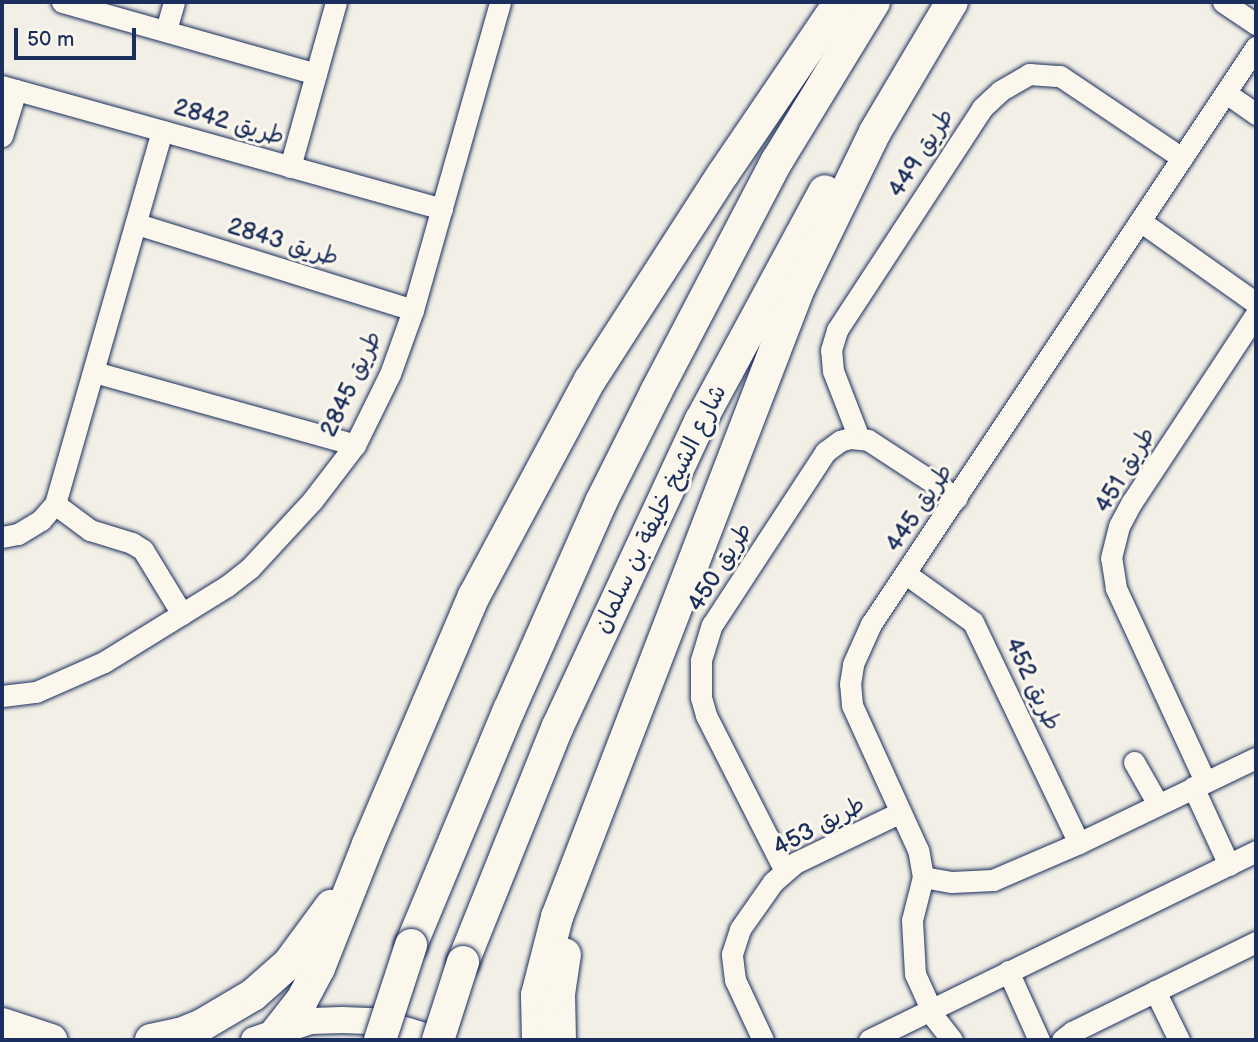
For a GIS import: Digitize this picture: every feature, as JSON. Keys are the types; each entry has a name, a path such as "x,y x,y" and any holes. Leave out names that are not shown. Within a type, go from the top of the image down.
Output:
{"highway":[{"path":"265,1036 302,1000 319,968 474,596 590,380 723,174 840,2"},
{"path":"380,1040 411,945 509,710 601,502 777,161 874,2"},
{"name":"شارع الشيخ خليفة بن سلمان","path":"438,1040 463,962 558,726 701,420 791,250 932,2"},
{"path":"538,1040 537,995 557,917 799,288 875,132 952,2"},
{"path":"560,1040 559,995 569,924 610,776"},
{"path":"151,1040 180,1034 212,1020 272,980 322,921 368,845"},
{"path":"2,1024 51,1040"}],"main road":[{"path":"265,1036 310,1021 375,1021 438,1040"},
{"path":"2,1037 9,1040"}],"street":[{"path":"62,2 316,74"},
{"path":"166,30 174,2"},
{"path":"290,167 336,2"},
{"name":"طريق 2845","path":"2,696 36,692 104,662 250,568 312,501 355,444 390,374 413,310 500,2"},
{"path":"1223,2 1256,23"},
{"name":"طريق 445","path":"952,1040 931,1009 915,974 911,947 912,920 923,877 918,850 852,705 849,684 853,664 871,624 1256,47"},
{"name":"طريق 449","path":"859,438 833,371 831,350 837,330 982,108 1000,91 1029,74 1060,76 1182,158"},
{"path":"2,136 9,88"},
{"name":"طريق 2842","path":"9,88 442,209"},
{"path":"1226,93 1256,114"},
{"path":"2,537 18,534 30,527 55,504 162,131"},
{"path":"1140,221 1256,303"},
{"name":"طريق 2843","path":"137,224 413,310"},
{"name":"طريق 451","path":"1229,864 1199,784 1116,588 1111,558 1119,527 1132,502 1256,314"},
{"path":"94,372 355,444"},
{"path":"859,438 877,444 957,498"},
{"name":"طريق 450","path":"785,871 706,715 701,697 701,660 712,625 825,452 840,440 859,438"},
{"path":"55,504 90,530 132,543 143,550 182,614"},
{"name":"طريق 452","path":"906,574 973,622 1079,844"},
{"path":"923,877 951,882 993,880 1079,844 1256,758"},
{"path":"1134,762 1158,804"},
{"name":"طريق 453","path":"763,1040 735,979 732,954 740,929 763,894 785,871 806,856 899,813"},
{"path":"869,1040 1256,851"},
{"path":"1062,1040 1072,1032 1256,942"},
{"path":"1008,971 1039,1040"},
{"path":"1155,991 1179,1040"}]}
